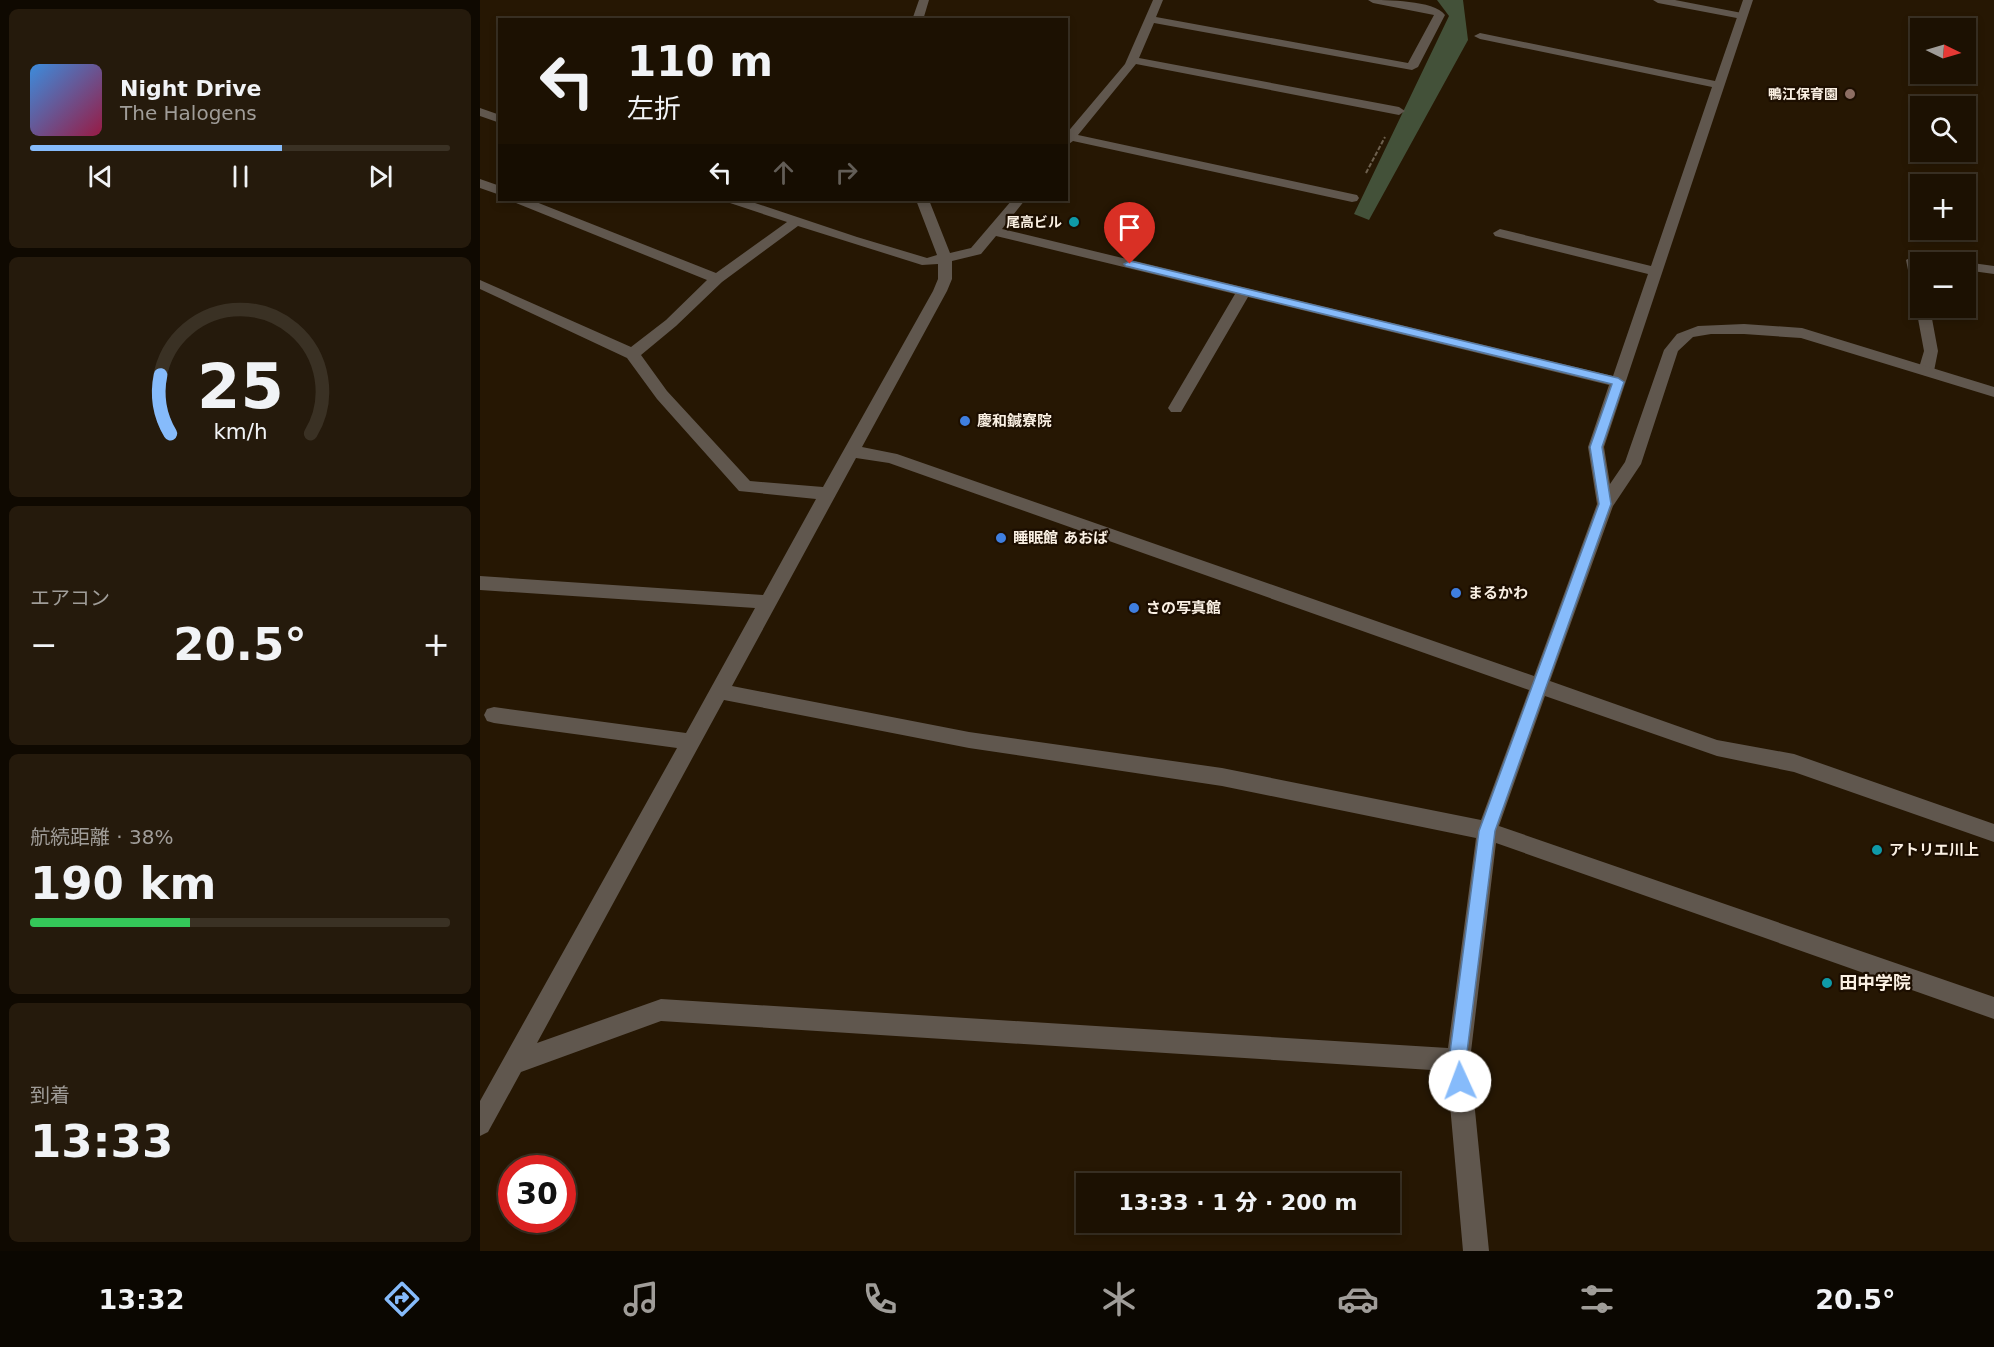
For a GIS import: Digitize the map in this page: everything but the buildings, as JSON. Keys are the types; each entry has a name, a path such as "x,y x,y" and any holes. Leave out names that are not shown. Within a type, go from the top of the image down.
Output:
{"street":[{"path":"918,18 924,0"},
{"path":"1158,0 1133,60 1068,140 1352,198"},
{"path":"1150,19 1412,67 1440,15 1436,11 1413,3 1373,0"},
{"path":"1605,504 1596,447 1745,8 1658,0"},
{"path":"1480,36 1719,85"},
{"path":"1133,60 1399,111"},
{"path":"480,112 498,118"},
{"path":"480,183 498,190"},
{"path":"523,201 717,279"},
{"path":"738,201 927,262 976,251 1018,201"},
{"path":"482,1116 514,1064 940,291 945,279 945,258 922,201"},
{"path":"632,354 671,323 717,279 797,221"},
{"path":"992,231 1618,382"},
{"path":"1500,233 1656,272"},
{"path":"1976,268 1994,270"},
{"path":"480,284 632,354 662,395 745,487 828,494"},
{"path":"1176,408 1244,291"},
{"path":"1925,318 1931,351 1926,371"},
{"path":"1476,1251 1458,1060 1487,831 1605,504 1633,465 1671,350 1678,340 1690,333 1707,331 1795,332 1994,392"},
{"path":"851,452 891,458 1717,748 1794,763 1994,833"},
{"path":"480,583 768,602"},
{"path":"719,691 969,740 1222,777 1487,831 1994,1008"},
{"path":"494,715 691,742"},
{"path":"514,1064 661,1010 1458,1060"}],"green space":[{"path":"1437,0 1463,0 1468,40 1369,220 1354,214 1449,16"}],"place":[{"name":"鴨江保育園","path":"1850,94"},
{"name":"尾高ビル","path":"1074,222"},
{"name":"慶和鍼寮院","path":"965,421"},
{"name":"睡眠館 あおば","path":"1001,538"},
{"name":"まるかわ","path":"1456,593"},
{"name":"さの写真館","path":"1134,608"},
{"name":"アトリエ川上","path":"1877,850"},
{"name":"田中学院","path":"1827,983"}],"route":[{"path":"1130,264 1618,382 1596,447 1605,504 1487,831 1458,1060 1460,1081"}]}
